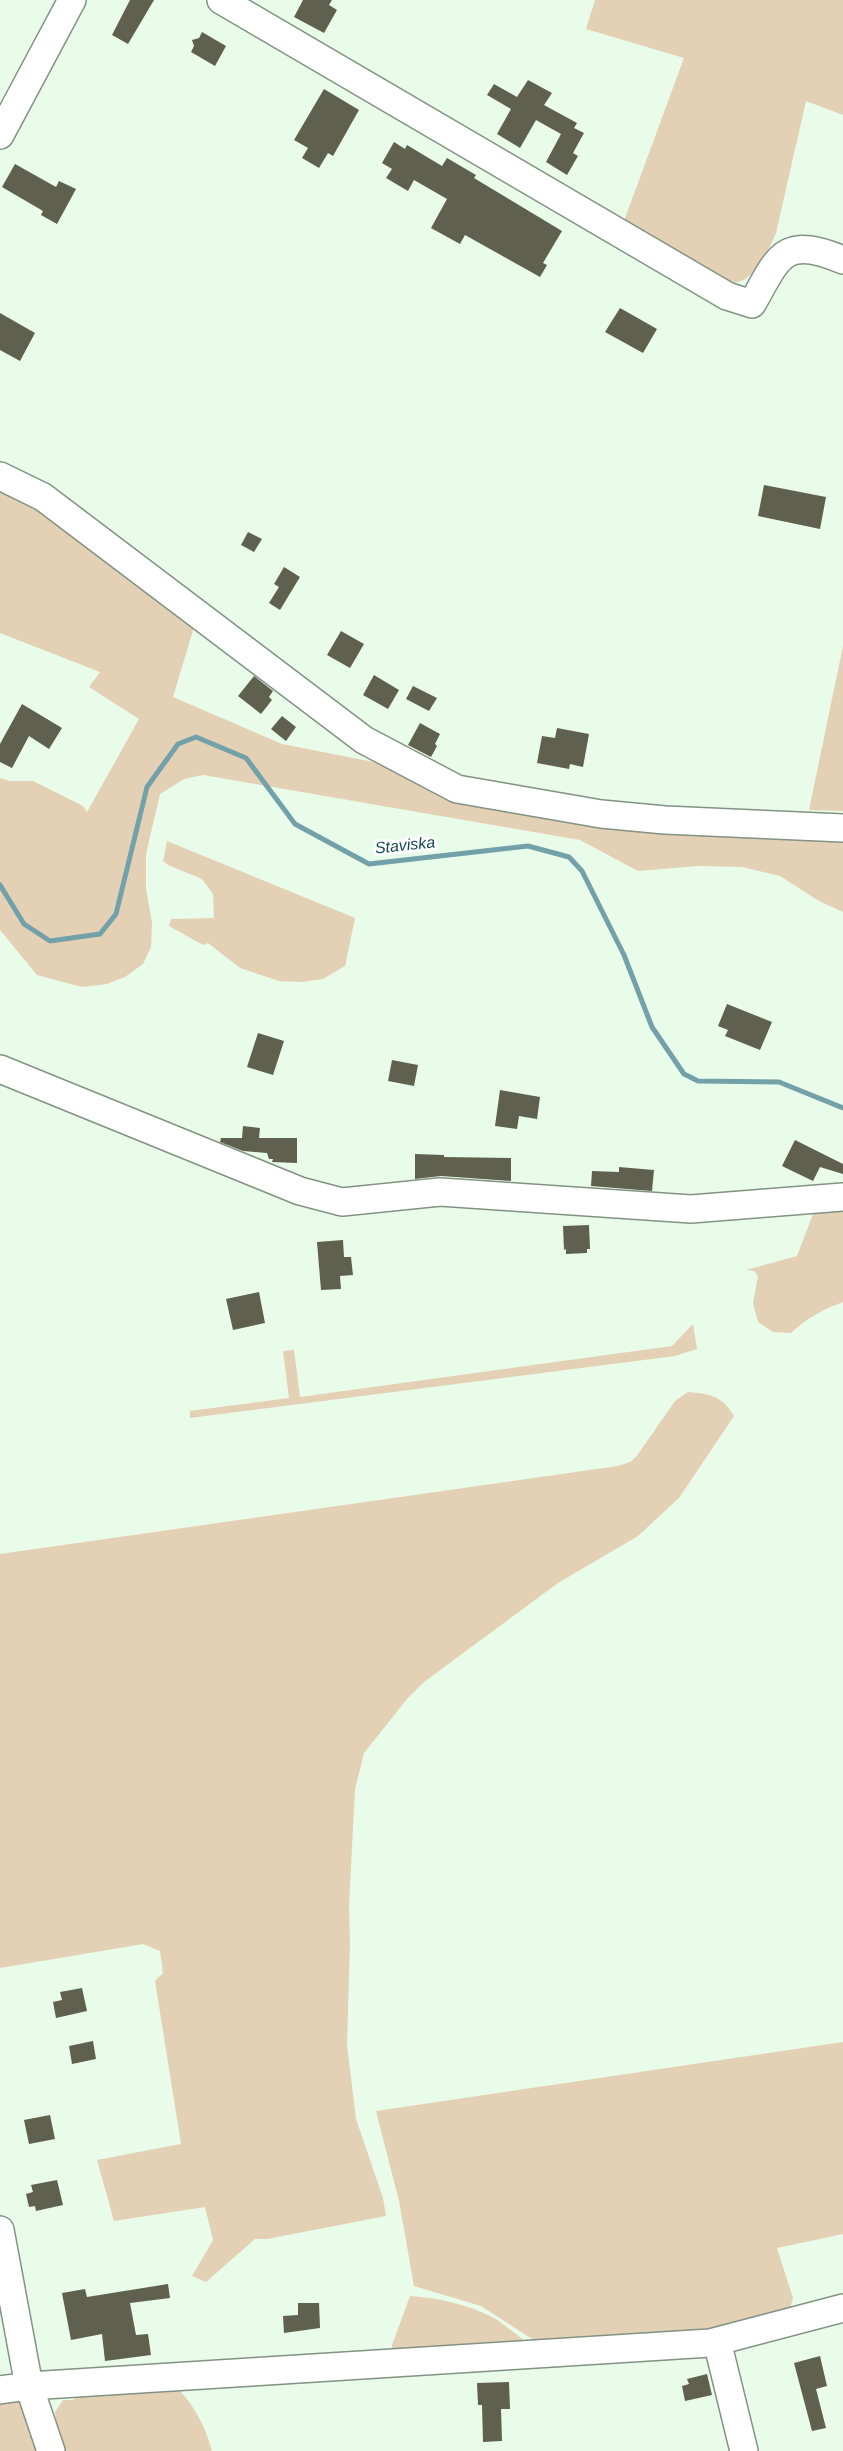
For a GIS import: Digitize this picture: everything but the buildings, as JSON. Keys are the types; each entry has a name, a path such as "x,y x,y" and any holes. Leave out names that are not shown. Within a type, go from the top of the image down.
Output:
{"street":[{"path":"0,135 72,0"},
{"path":"221,0 727,296 752,304 777,260 789,251 800,248 814,249 843,260"},
{"path":"0,476 43,497 364,740 457,789 622,816 843,828"},
{"path":"0,1069 300,1191 342,1203 440,1192 691,1209 843,1197"},
{"path":"0,2230 30,2386 51,2451"},
{"path":"0,2390 30,2386 717,2342 843,2308"},
{"path":"717,2342 744,2451"}],"shaded area":[{"path":"595,0 843,0 843,115 806,101 776,233 760,264 741,281 731,283 719,281 624,221 684,58 586,29"},
{"path":"0,484 197,617 173,697 282,744 661,815 843,833 843,912 819,901 780,876 742,867 698,866 638,871 580,840 203,775 184,779 160,794 146,854 146,889 152,922 151,947 143,964 125,977 107,984 82,987 37,975 0,930 0,778 9,781 33,781 83,806 87,812 139,719 89,687 100,672 0,633"},
{"path":"843,646 843,811 809,810"},
{"path":"167,841 355,918 345,966 323,979 301,982 279,981 240,968 208,943 203,945 169,926 171,919 214,918 213,894 202,879 163,861"},
{"path":"818,1201 843,1203 843,1302 815,1315 791,1333 773,1332 758,1322 753,1303 758,1276 754,1271 746,1270 797,1256"},
{"path":"693,1324 697,1349 675,1356 190,1418 190,1411 289,1398 283,1351 294,1350 300,1397 672,1346"},
{"path":"688,1392 715,1397 730,1409 734,1416 679,1498 638,1536 558,1583 424,1682 407,1699 364,1753 355,1789 349,1905 347,2045 356,2119 383,2198 386,2216 267,2239 255,2239 206,2282 192,2276 213,2240 205,2207 114,2221 97,2160 181,2144 155,1981 163,1973 160,1951 143,1944 0,1968 0,1554 618,1466 636,1457 675,1401"},
{"path":"843,2042 843,2234 777,2248 793,2298 790,2308 725,2328 541,2342 529,2337 481,2306 414,2286 399,2201 376,2111"},
{"path":"410,2296 452,2302 482,2312 530,2344 392,2351 392,2345"},
{"path":"170,2381 185,2396 196,2413 212,2451 60,2451 55,2412 63,2400 73,2400 83,2390"},
{"path":"0,2395 24,2395 44,2451 0,2451"}],"waterway":[{"name":"Staviska","path":"0,885 24,924 50,941 100,934 116,914 147,787 178,744 196,737 246,758 295,824 369,864 528,846 569,857 582,871 624,955 652,1027 684,1074 698,1081 779,1082 843,1108"}]}
